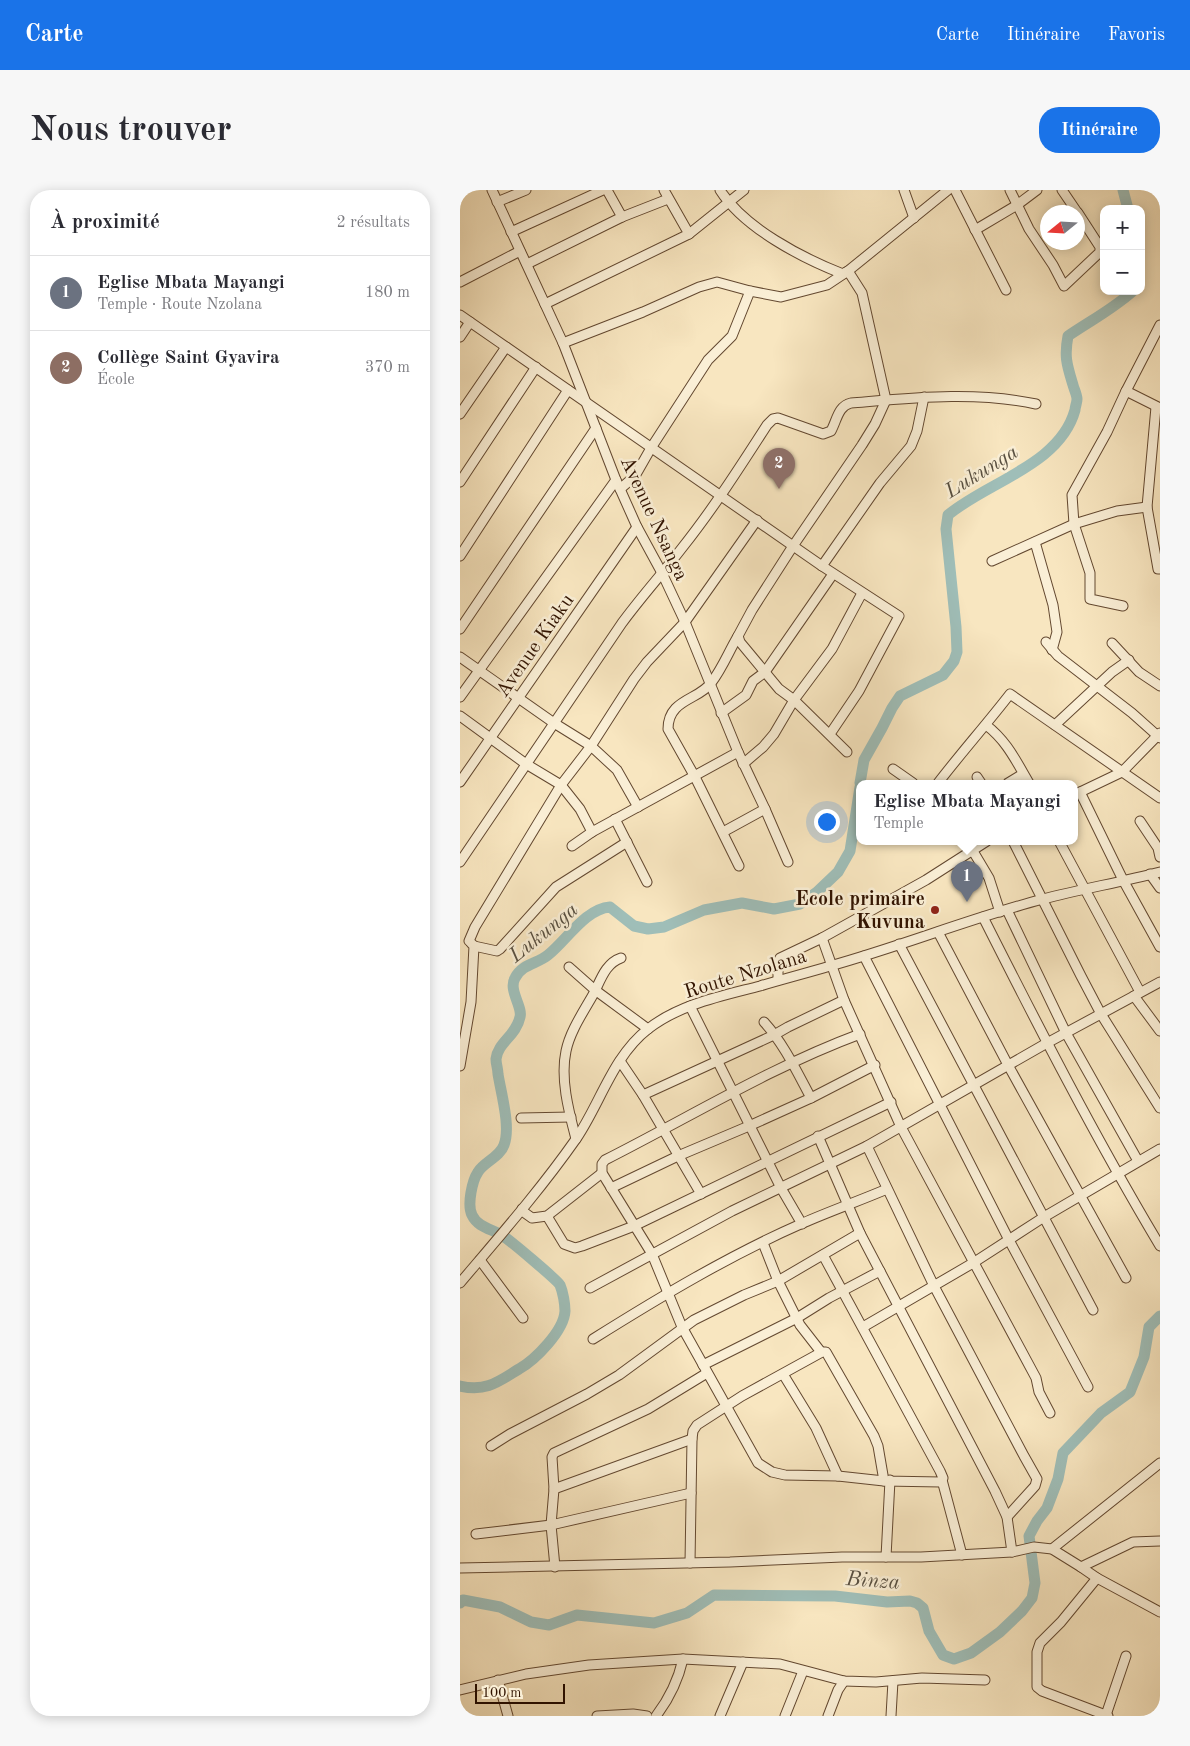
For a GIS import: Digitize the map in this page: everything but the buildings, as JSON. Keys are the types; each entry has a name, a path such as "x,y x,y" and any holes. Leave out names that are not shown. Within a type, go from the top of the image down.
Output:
{"street":[{"name":"Avenue Nsanga","path":"492,190 563,343 616,480 637,527 662,573 685,622 721,713 788,862"},
{"path":"496,202 526,190"},
{"path":"511,232 603,190"},
{"path":"607,190 622,218"},
{"path":"720,190 728,203 742,217 802,257 842,274 848,271"},
{"path":"545,304 689,234 744,190"},
{"path":"904,190 914,218"},
{"path":"563,343 643,312 705,285 717,282 781,297 828,285 948,190"},
{"path":"955,190 1006,290"},
{"path":"1010,190 1029,229 1040,245"},
{"path":"975,230 1017,206 1037,190"},
{"path":"1062,190 1072,205"},
{"path":"527,264 622,218 666,194 689,234"},
{"path":"1044,250 1054,265 1064,286 1100,252 1100,247 1085,225"},
{"path":"460,282 520,251"},
{"path":"739,866 695,776 668,729 668,721 671,714 681,704 710,685 752,610 862,445 875,424 886,400 862,293 848,271"},
{"path":"620,489 635,476 708,360 732,336 750,291"},
{"path":"460,315 833,574 899,616 859,691 830,734"},
{"path":"460,337 470,322"},
{"path":"1123,606 1090,599 1090,573 1074,524 1072,495 1107,432 1160,325"},
{"path":"460,414 506,347"},
{"path":"460,482 536,367"},
{"path":"460,556 568,390"},
{"path":"1126,392 1158,407 1156,457 1148,507 1158,570 1160,569"},
{"path":"822,566 880,483 911,446 918,431 924,397"},
{"path":"460,862 622,623 683,548 773,419 778,418 823,434 831,431 840,409 845,404 924,397 983,397 1036,404"},
{"path":"460,629 596,428"},
{"path":"460,697 616,480"},
{"path":"992,561 1074,524 1117,510 1148,507"},
{"path":"460,1066 471,1002 468,943 474,927 561,785 591,746 634,679 647,662 685,622 757,520"},
{"name":"Avenue Kiaku","path":"460,782 637,527"},
{"path":"1035,542 1053,605 1057,632 1052,650"},
{"path":"721,713 746,695 753,681 765,672 833,574"},
{"path":"743,764 768,740 794,700 832,649 862,592"},
{"path":"738,636 740,642 780,689 794,700 847,752"},
{"path":"1046,642 1058,656 1159,736 1122,772 1078,793"},
{"path":"1112,643 1139,672 1160,686"},
{"path":"460,656 554,723 591,746 617,770 638,807"},
{"path":"1055,725 1112,672 1129,660"},
{"path":"940,780 966,745 1010,694 1160,798"},
{"path":"460,716 526,764 561,785 580,809 592,832"},
{"path":"986,724 999,734 1005,742 1027,780"},
{"path":"572,846 592,832 738,752"},
{"path":"893,769 909,780"},
{"path":"1013,780 1023,774"},
{"path":"1078,795 1160,947"},
{"path":"723,832 765,809"},
{"path":"615,820 647,882"},
{"path":"1140,821 1158,848 1160,857"},
{"path":"468,943 497,950 500,949 556,887 627,842"},
{"path":"970,845 989,878 1066,1033 1138,1161"},
{"path":"778,980 777,966 780,958 822,938 926,880 980,845"},
{"path":"1015,845 1080,976 1160,1108"},
{"path":"1061,845 1137,994 1160,1031"},
{"name":"Route Nzolana","path":"460,1283 493,1246 576,1138 632,1044 648,1029 675,1013 726,994 831,966 1043,899 1160,872"},
{"path":"1150,874 1160,885"},
{"path":"983,917 1047,1043 1118,1175 1160,1246"},
{"path":"938,932 1008,1065 1126,1278"},
{"path":"822,938 844,1000 875,1065 901,1127 1036,1378 1038,1392 1050,1413"},
{"path":"899,944 1094,1310"},
{"path":"864,956 1008,1240 1088,1387"},
{"path":"576,1138 565,1080 566,1052 580,1018 609,966 615,960 621,958"},
{"path":"569,967 595,990 648,1029"},
{"path":"590,1288 732,1211 867,1146 1047,1043 1160,982"},
{"path":"643,1094 774,1035 844,1000"},
{"path":"690,1006 780,1188 802,1224"},
{"path":"764,1022 792,1062 811,1098"},
{"path":"860,1034 824,1047 792,1062 605,1160 602,1164 602,1173 652,1254 682,1326 758,1463 765,1469 785,1475 938,1482 942,1480"},
{"path":"620,1062 643,1094 701,1194"},
{"path":"611,1188 678,1156 811,1098 875,1065"},
{"path":"547,1216 564,1244 575,1248 600,1240 634,1226 891,1102"},
{"path":"520,1118 571,1116"},
{"path":"818,1136 860,1233 995,1491 1007,1517 1012,1552"},
{"path":"867,1146 934,1286 1037,1479 1035,1486 1007,1517"},
{"path":"862,1328 1160,1149"},
{"path":"522,1209 532,1218 547,1216 602,1173"},
{"path":"593,1340 668,1293 764,1242 887,1189"},
{"path":"492,1446 510,1434 619,1375 682,1326 744,1295 778,1281 860,1233"},
{"path":"764,1242 778,1281 804,1332 821,1352"},
{"path":"824,1255 940,1471 962,1555"},
{"path":"480,1260 523,1318"},
{"path":"555,1567 551,1524 554,1489 552,1457 557,1450 648,1408 705,1369 880,1270"},
{"path":"690,1563 692,1438 696,1425 742,1396 824,1351 878,1446 887,1480 886,1557"},
{"path":"783,1374 816,1428 838,1476"},
{"path":"554,1489 692,1438"},
{"path":"1052,1549 1160,1463"},
{"path":"476,1534 551,1524 691,1493"},
{"path":"1081,1568 1133,1542 1160,1541"},
{"path":"460,1568 962,1555 1012,1552 1030,1548 1052,1549 1096,1578 1160,1612"},
{"path":"1096,1578 1061,1622 1040,1643 1037,1652 1037,1687 1042,1691 1107,1716 1126,1656"},
{"path":"656,1716 673,1691 680,1675 683,1660"},
{"path":"460,1690 498,1680 589,1664 683,1660 780,1664 844,1680 893,1681 922,1678 985,1680"},
{"path":"720,1716 743,1662"},
{"path":"785,1716 803,1671"},
{"path":"498,1680 508,1716"},
{"path":"828,1716 844,1680"},
{"path":"891,1716 893,1681"},
{"path":"598,1716 633,1714 647,1716"}],"waterway":[{"name":"Lukunga","path":"1123,190 1127,205"},
{"name":"Lukunga","path":"861,780 864,760 900,696 943,675 954,661 957,652 946,529 948,515 964,503 1039,459 1054,445 1067,429 1077,400 1067,361 1068,336 1128,295"},
{"name":"Lukunga","path":"460,1386 469,1388 485,1387 505,1378 526,1365 554,1336 560,1327 565,1311 560,1285 508,1239 478,1223 472,1215 470,1205 472,1187 476,1176 481,1168 502,1149 506,1138 505,1110 496,1059 497,1053 515,1029 520,1017 520,1008 513,988 513,983 518,973 548,955 584,919 601,909 610,907 634,926 648,929 664,927 704,910 742,903 774,909 800,904 817,892 838,872 850,851 856,813"},
{"name":"Binza","path":"460,1603 463,1600 500,1607 531,1622 549,1625 577,1615 654,1623 687,1613 714,1595 835,1596 887,1602 910,1601 917,1603 923,1608 929,1631 943,1655 954,1659 971,1653 1000,1632 1022,1611 1032,1598 1035,1583 1029,1536 1047,1508 1058,1479 1063,1453 1101,1413 1130,1392 1144,1357 1149,1327 1160,1316"}],"place":[{"name":"Collège Saint Gyavira","path":"779,489"},
{"name":"Eglise Mbata Mayangi","path":"967,902"},
{"name":"Ecole primaire Kuvuna","path":"935,910"}]}
